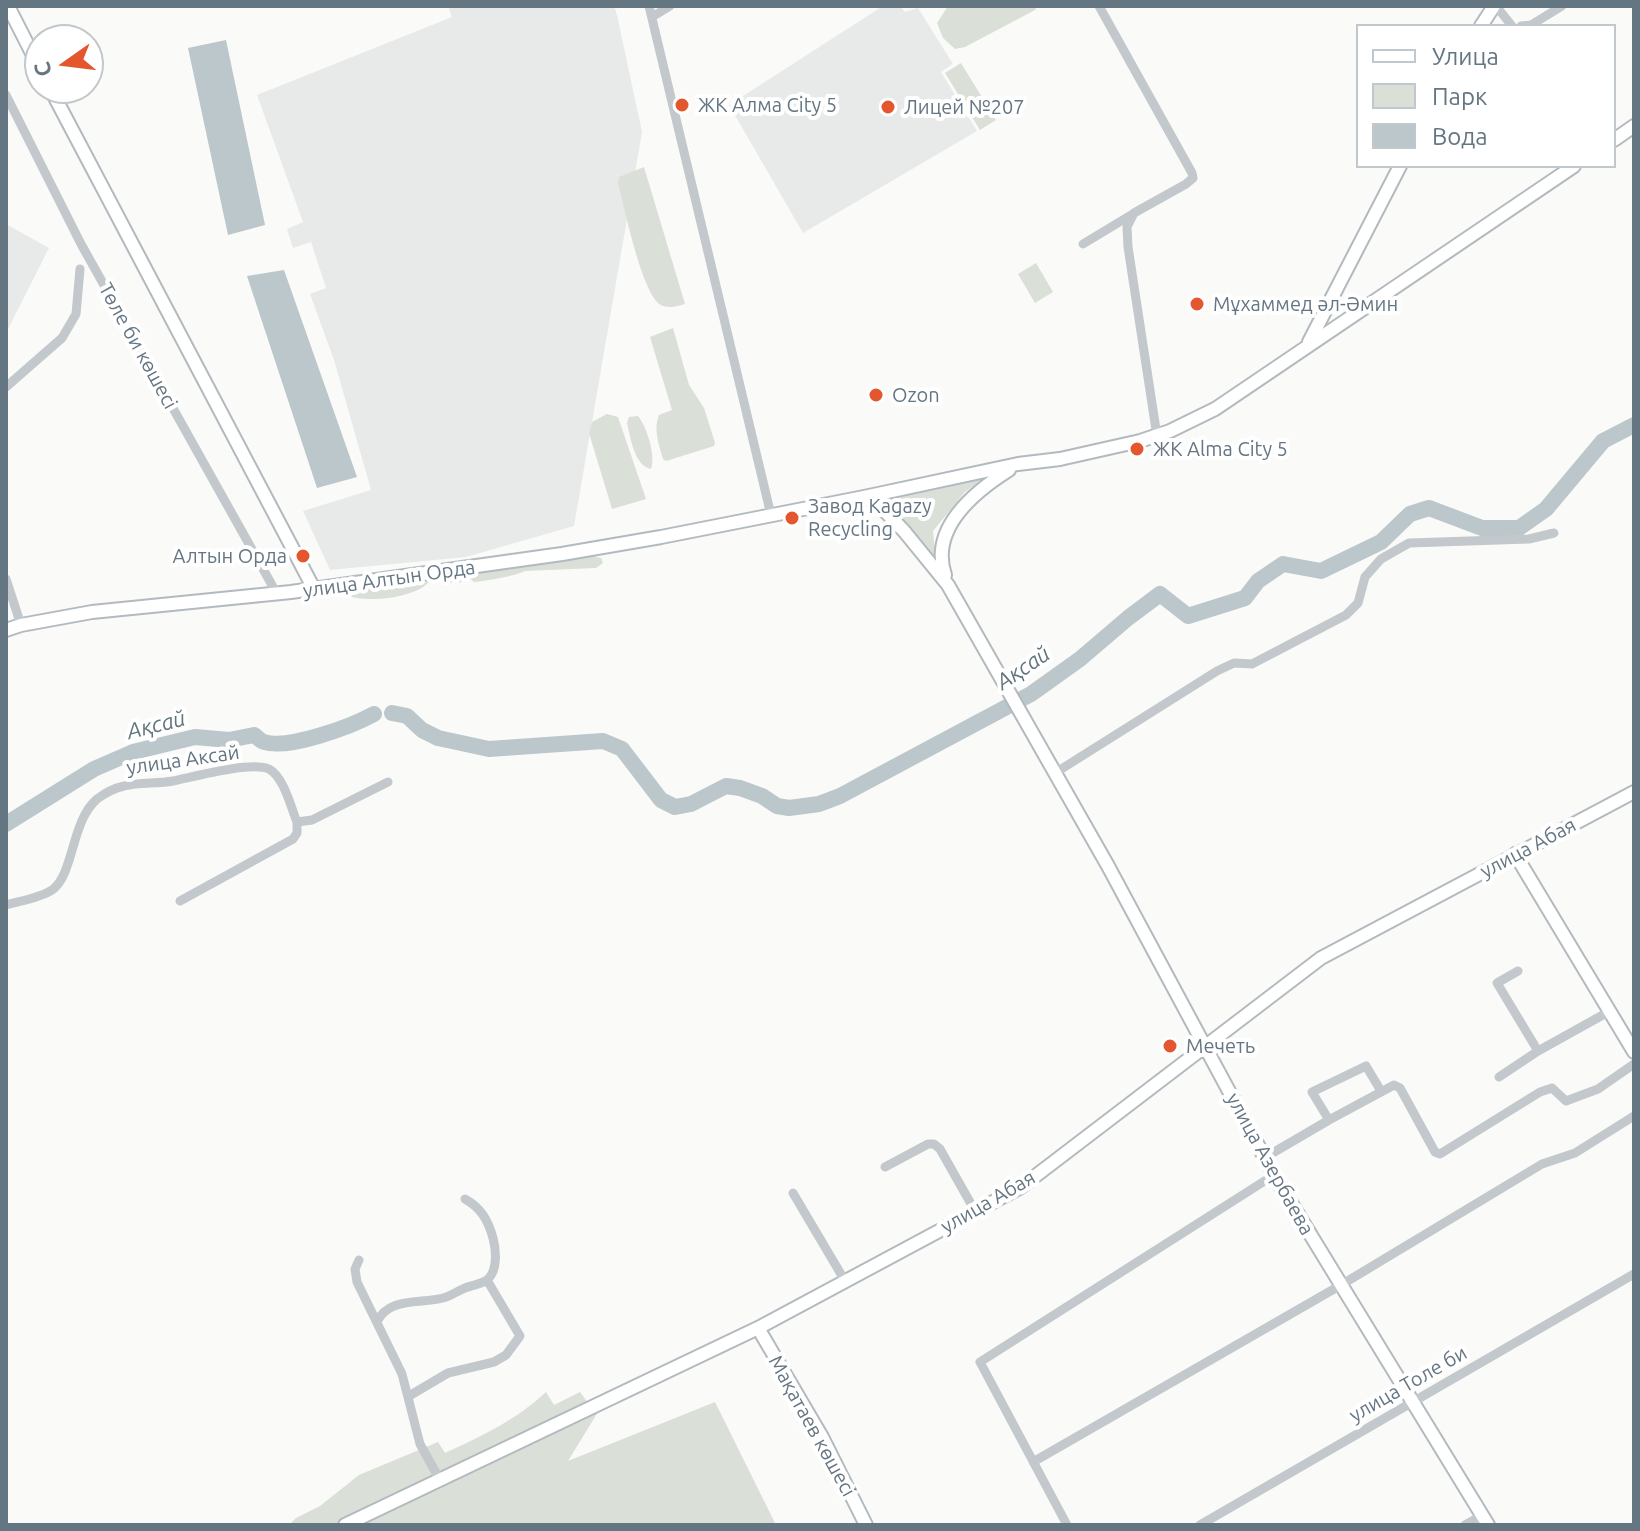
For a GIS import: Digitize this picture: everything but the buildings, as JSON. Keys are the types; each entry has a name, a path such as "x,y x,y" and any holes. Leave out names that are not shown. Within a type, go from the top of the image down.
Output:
{"main road":[{"path":"8,6 24,38"},
{"path":"1482,24 1495,6"},
{"name":"Төле би көшесі","path":"58,104 314,589"},
{"path":"1616,139 1634,126"},
{"path":"1308,345 1399,168"},
{"name":"улица Алтын Орда","path":"6,630 92,612 277,594 562,554 864,497 1018,464 1060,459 1157,436 1215,409 1571,168"},
{"name":"улица Азербаева","path":"948,585 941,564 941,546 946,531 984,486 1018,464"},
{"name":"улица Азербаева","path":"864,497 879,505 904,531 948,585 1206,1045 1264,1158 1486,1520"},
{"name":"улица Абая","path":"345,1525 758,1328 1021,1187 1321,958 1634,792"},
{"path":"1515,854 1632,1045"},
{"name":"Мақатаев көшесі","path":"758,1328 822,1437 866,1525"}],"street":[{"path":"649,6 771,515"},
{"path":"652,17 670,6"},
{"path":"1083,244 1193,178 1099,6"},
{"path":"1495,6 1510,24"},
{"path":"1533,24 1562,6"},
{"name":"Төле би көшесі","path":"6,95 81,244 277,594"},
{"path":"1134,213 1127,227 1128,247 1157,436"},
{"path":"6,387 62,338 76,314 80,269"},
{"path":"1055,773 1217,671 1234,663 1252,664 1346,615 1358,603 1365,577 1381,559 1409,543 1529,539 1554,533"},
{"path":"6,579 21,625"},
{"name":"улица Аксай","path":"6,905 54,889 62,877 84,813 100,797 124,786 170,782 260,767 276,776 297,822"},
{"path":"180,901 293,839 297,833 297,822 312,820 388,782"},
{"path":"1518,971 1497,983 1538,1051"},
{"path":"1499,1077 1538,1051 1610,1011"},
{"path":"1264,1158 1394,1085 1400,1088 1435,1152 1440,1154 1540,1092 1552,1088 1566,1101 1598,1089 1634,1064"},
{"path":"1329,1120 1312,1092 1366,1066 1381,1091"},
{"path":"1033,1462 1341,1285 1542,1164 1575,1153 1634,1116"},
{"path":"885,1167 928,1144 934,1144 940,1149 975,1211"},
{"path":"1067,1525 980,1362 1274,1175"},
{"path":"793,1193 845,1281"},
{"path":"377,1322 387,1308 413,1301 440,1299 487,1280 494,1271 496,1248 489,1225 478,1206 465,1199"},
{"path":"359,1260 355,1269 357,1282 409,1396 420,1444 440,1480"},
{"name":"улица Толе би","path":"1200,1525 1634,1274"},
{"path":"409,1396 448,1373 494,1362 506,1355 520,1336 487,1280"},
{"path":"1465,1525 1486,1520"}],"shaded area":[{"path":"448,6 614,6 617,15 642,132 574,526 466,557 330,570 303,511 371,490 334,360 310,294 326,288 311,242 293,248 287,229 303,222 257,95 452,17"},
{"path":"883,6 900,6 905,12 918,8 953,64 941,72 977,131 803,233 729,105"},
{"path":"6,224 49,248 6,333"}],"green space":[{"path":"948,6 1037,6 1035,10 965,47 955,49 943,38 937,23"},
{"path":"961,63 996,120 980,130 945,73"},
{"path":"644,167 685,304 667,307 654,298 635,248 618,183 619,177"},
{"path":"1036,263 1053,292 1035,303 1018,274"},
{"path":"673,328 689,385 704,408 715,443 714,446 666,461 657,437 657,426 659,415 672,410 650,337"},
{"path":"607,414 618,417 646,499 612,509 589,433 592,422"},
{"path":"638,416 650,442 651,469 637,457 630,436 629,417"},
{"path":"990,474 965,492 933,531 936,564 915,533 883,499"},
{"path":"589,555 601,558 603,563 596,568 525,571 474,582 469,578 459,583 444,582 441,578 444,574 541,560 547,563"},
{"path":"432,577 418,590 393,597 366,599 347,595 349,589 365,586 372,589"},
{"path":"546,1392 554,1405 580,1392 598,1412 568,1461 715,1402 776,1525 289,1525 320,1506 359,1475 438,1442 445,1453 511,1419"}],"water":[{"path":"226,40 265,225 228,235 188,48"},
{"path":"284,270 357,477 317,488 247,276"}],"waterway":[{"name":"Ақсай","path":"392,713 407,716 422,730 438,738 489,749 603,741 622,749 661,800 675,807 691,804 726,786 762,796 777,806 789,808 819,804 840,796 1031,694 1160,594 1188,616 1245,598 1258,581 1283,564 1321,571 1381,542 1410,514 1429,508 1482,528 1519,528 1546,509 1603,441 1634,425"},
{"name":"Ақсай","path":"6,824 94,769 133,752 195,737 229,740 254,735 264,742 289,743 351,725 374,714"}],"place":[{"name":"ЖК Алма City 5","path":"682,105"},
{"name":"Лицей №207","path":"888,107"},
{"name":"Мұхаммед әл-Әмин","path":"1197,304"},
{"name":"Ozon","path":"876,395"},
{"name":"ЖК Alma City 5","path":"1137,449"},
{"name":"Завод Kagazy Recycling","path":"792,518"},
{"name":"Алтын Орда","path":"303,556"},
{"name":"Мечеть","path":"1170,1046"}]}
